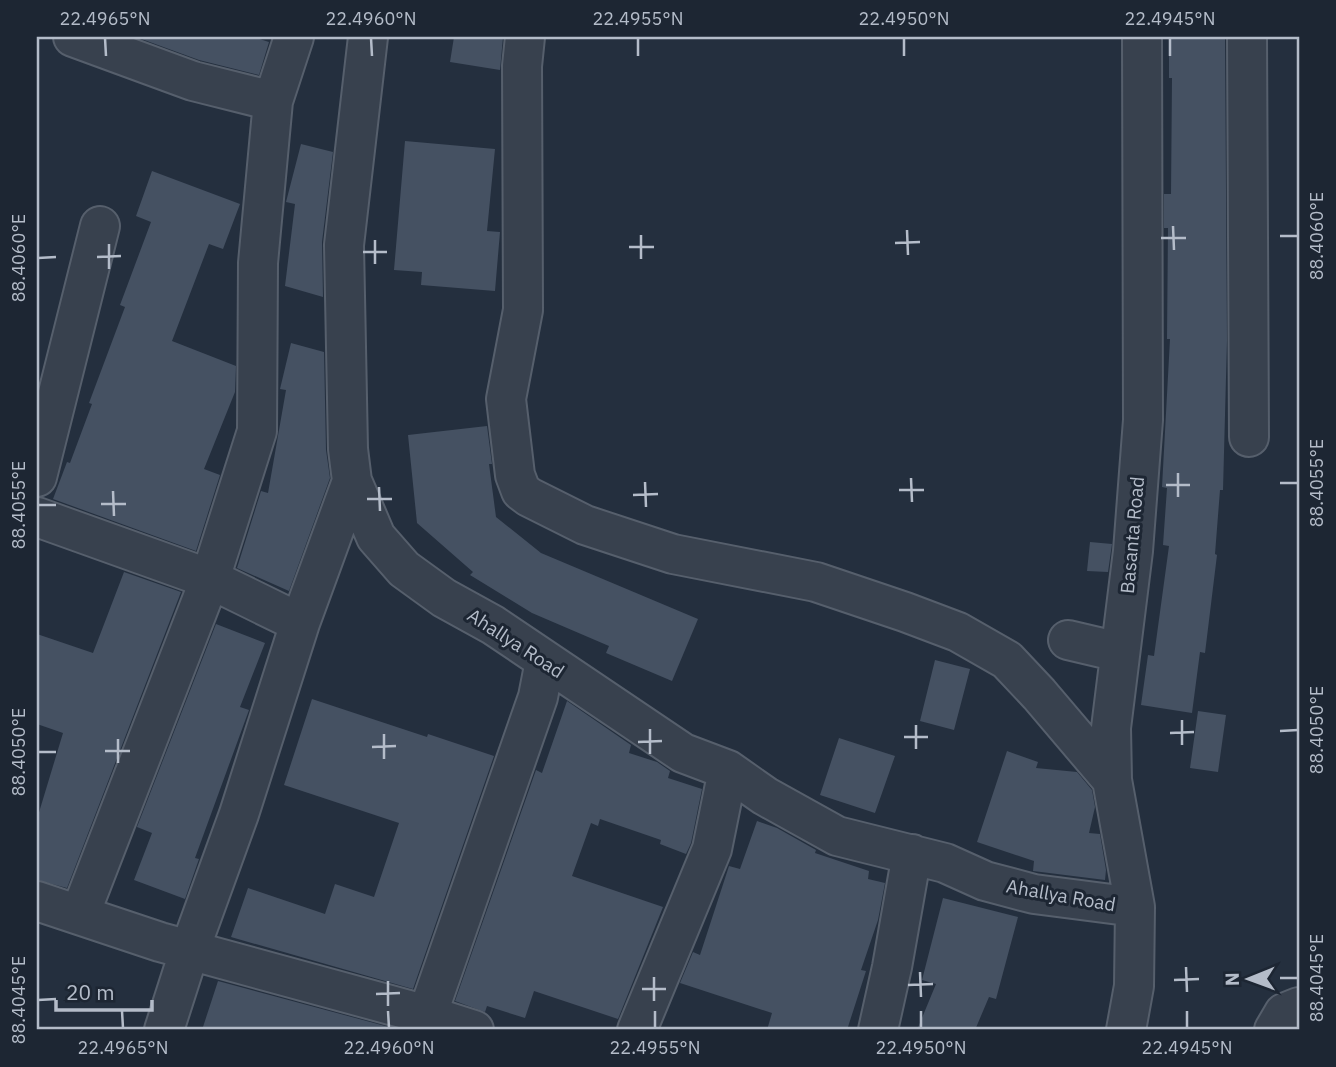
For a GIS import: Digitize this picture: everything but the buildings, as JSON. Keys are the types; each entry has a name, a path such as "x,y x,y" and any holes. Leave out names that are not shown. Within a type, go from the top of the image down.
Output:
{"street":[{"path":"72,37 193,81 273,101"},
{"path":"80,914 210,579 257,431 258,263 273,101 294,37"},
{"name":"Ahallya Road","path":"368,37 344,246 348,449 352,481 376,537 404,569 443,598 494,625 682,753 728,770 765,796 837,836 945,863 985,881 1034,894 1135,907"},
{"path":"525,37 522,66 523,310 506,399 515,475 522,491 528,498 585,525 673,554 816,582 958,632 1007,660 1112,780"},
{"name":"Basanta Road","path":"1126,1030 1134,986 1135,907 1112,780 1111,728 1133,551 1143,421 1142,37"},
{"path":"1247,37 1249,437"},
{"path":"37,477 100,226"},
{"path":"164,1030 239,814 300,623 352,481"},
{"path":"37,517 210,579 300,623"},
{"path":"1068,640 1119,652"},
{"path":"424,1022 538,697 545,662"},
{"path":"637,1030 712,849 728,770"},
{"path":"878,1030 912,854"},
{"path":"37,901 160,942 424,1022 474,1030"},
{"path":"1274,1030 1284,1013 1299,1007"}]}
